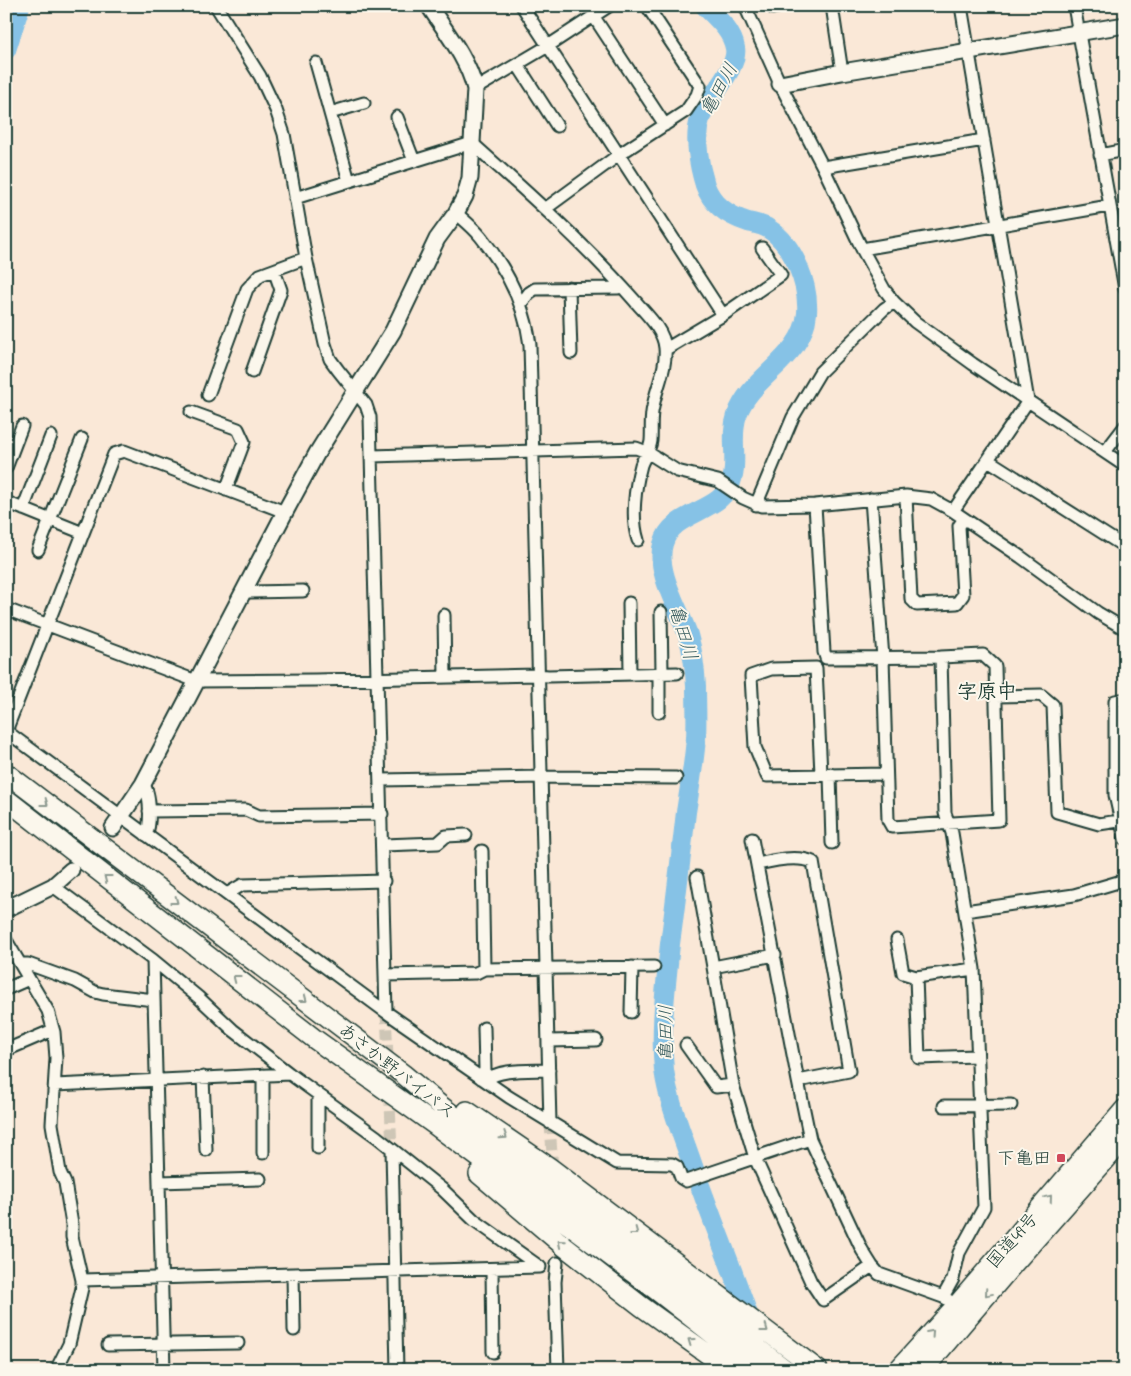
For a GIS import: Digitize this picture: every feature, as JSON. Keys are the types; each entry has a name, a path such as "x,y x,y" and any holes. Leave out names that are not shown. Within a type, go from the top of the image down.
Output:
{"highway":[{"name":"あさか野バイパス","path":"6,773 403,1074 662,1284 759,1370"},
{"name":"あさか野バイパス","path":"6,800 316,1040 786,1370"},
{"path":"316,1040 565,1247 641,1306 730,1370"},
{"path":"403,1074 444,1095 549,1167 818,1370"},
{"name":"国道49号","path":"898,1370 950,1301 1125,1109"},
{"name":"国道49号","path":"923,1370 1015,1262 1125,1138"}],"street":[{"path":"216,6 260,76 276,110 284,134 306,258 327,351 338,370 366,405 370,417 384,881 386,1012"},
{"path":"117,823 143,784 317,453 393,331 437,238 456,213 465,196 470,178 474,89 472,75 429,6"},
{"path":"522,6 724,315"},
{"path":"474,89 548,46 610,6"},
{"path":"545,208 620,154 686,111 697,96 700,86 647,6"},
{"path":"744,6 780,84 823,166 862,249 884,289 894,302 914,322 1125,466"},
{"path":"832,6 842,72"},
{"path":"953,511 1028,401 961,6"},
{"path":"1074,6 1125,289"},
{"path":"594,17 665,125"},
{"path":"780,84 1125,25"},
{"path":"316,63 349,181"},
{"path":"517,64 557,126"},
{"path":"330,113 364,103"},
{"path":"397,117 414,161"},
{"path":"823,166 984,140"},
{"path":"295,198 472,143"},
{"path":"472,143 545,208 622,286 656,326 662,336 666,348 664,366 652,407 651,441 638,476 635,524 638,540"},
{"path":"1100,155 1125,150"},
{"path":"862,249 1109,206"},
{"path":"456,213 481,235 516,292 527,324 530,345 550,1123"},
{"path":"666,348 724,315 781,275 762,248"},
{"path":"208,395 247,289 260,275 306,258"},
{"path":"252,372 281,290 274,270"},
{"path":"520,305 529,293 535,289 618,288 622,286"},
{"path":"570,288 571,353"},
{"path":"756,505 792,417 820,372 884,308 894,302"},
{"path":"191,412 238,429 244,442 226,490"},
{"path":"6,468 22,426"},
{"path":"1105,452 1125,426"},
{"path":"23,509 51,436"},
{"path":"38,550 82,439"},
{"path":"372,456 636,448 647,452 677,471 718,481 756,505 815,505 906,496 931,498 953,511 1098,613 1125,629"},
{"path":"285,512 124,451 114,454 6,731 117,823 146,835 386,1012 483,1080 617,1163 672,1164 677,1167 684,1181 810,1139"},
{"path":"988,460 1125,547"},
{"path":"906,496 911,599 917,605 958,603 963,595 959,526 964,519"},
{"path":"871,499 883,658 888,820 892,827 999,820 995,666 983,654 941,657 883,658 826,658 816,668 771,669 751,676 755,747 767,776 886,774"},
{"path":"6,502 83,533"},
{"path":"815,505 824,652 826,658"},
{"path":"244,590 250,592 303,592"},
{"path":"629,603 630,674"},
{"path":"6,609 196,681 677,673"},
{"path":"659,712 661,612"},
{"path":"444,616 445,677"},
{"path":"752,839 810,1139 862,1250 872,1266 879,1274 950,1301 959,1254 984,1207 976,1056 977,1023 974,969 950,824 945,812 941,657"},
{"path":"816,668 832,842"},
{"path":"996,696 1041,694 1053,705 1057,812 1099,824 1122,820"},
{"path":"1125,699 1115,701 1120,756 1115,796 1125,839"},
{"path":"381,780 542,777 676,778"},
{"path":"143,784 147,790 149,811 149,829 146,835"},
{"path":"149,811 246,810 259,816 382,814"},
{"path":"383,845 438,843 446,836 466,836"},
{"path":"482,851 484,969"},
{"path":"758,864 805,858 813,862 849,1071 798,1081"},
{"path":"6,909 53,886 71,870"},
{"path":"697,876 734,1085 755,1158 811,1282 823,1300 872,1266"},
{"path":"965,911 1074,895 1125,880"},
{"path":"227,894 239,885 384,881"},
{"path":"53,886 153,960 198,997 233,1030 377,1137 442,1189 474,1220 540,1267 554,1282"},
{"path":"6,940 48,1011 53,1030 56,1058 52,1124 56,1156 65,1183 72,1224 72,1237 82,1280 82,1288 69,1344 56,1370"},
{"path":"897,940 903,973 916,977 974,969"},
{"path":"713,967 775,955"},
{"path":"153,960 164,1370"},
{"path":"21,964 28,964 75,981 95,992 154,1000"},
{"path":"631,1012 632,967"},
{"path":"386,975 476,973 484,969 654,967"},
{"path":"916,977 919,1058 976,1056"},
{"path":"6,989 29,978"},
{"path":"483,1080 484,1028"},
{"path":"11,1048 53,1030"},
{"path":"548,1040 596,1040"},
{"path":"686,1045 716,1087 734,1085"},
{"path":"483,1080 502,1072 549,1070"},
{"path":"55,1085 290,1074"},
{"path":"263,1075 263,1153"},
{"path":"203,1077 206,1150"},
{"path":"318,1094 318,1148"},
{"path":"944,1106 1011,1104"},
{"path":"392,1150 397,1370"},
{"path":"159,1182 260,1179"},
{"path":"557,1263 554,1282 558,1370"},
{"path":"82,1280 540,1267"},
{"path":"492,1268 493,1352"},
{"path":"294,1274 294,1330"},
{"path":"108,1346 238,1343"}],"water":[{"path":"13,6 26,6 6,48"}],"waterway":[{"path":"6,50 20,6"},
{"name":"亀田川","path":"705,6 727,30 735,48 735,56 728,74 704,111 698,127 698,152 705,185 712,198 722,209 741,220 767,228 786,245 798,266 807,302 807,313 803,329 796,343 787,355 753,389 737,415 734,426 734,470 727,490 719,499 686,517 672,528 663,544 661,555 669,590 688,635 696,680 696,738 665,991 663,1023 664,1070 669,1096 677,1120 753,1329"}],"tunnel":[{"path":"386,1012 392,1150"},
{"path":"550,1123 553,1171"}],"place":[{"name":"下亀田","path":"1061,1158"}],"district":[{"name":"字原中","path":"987,691"}]}
